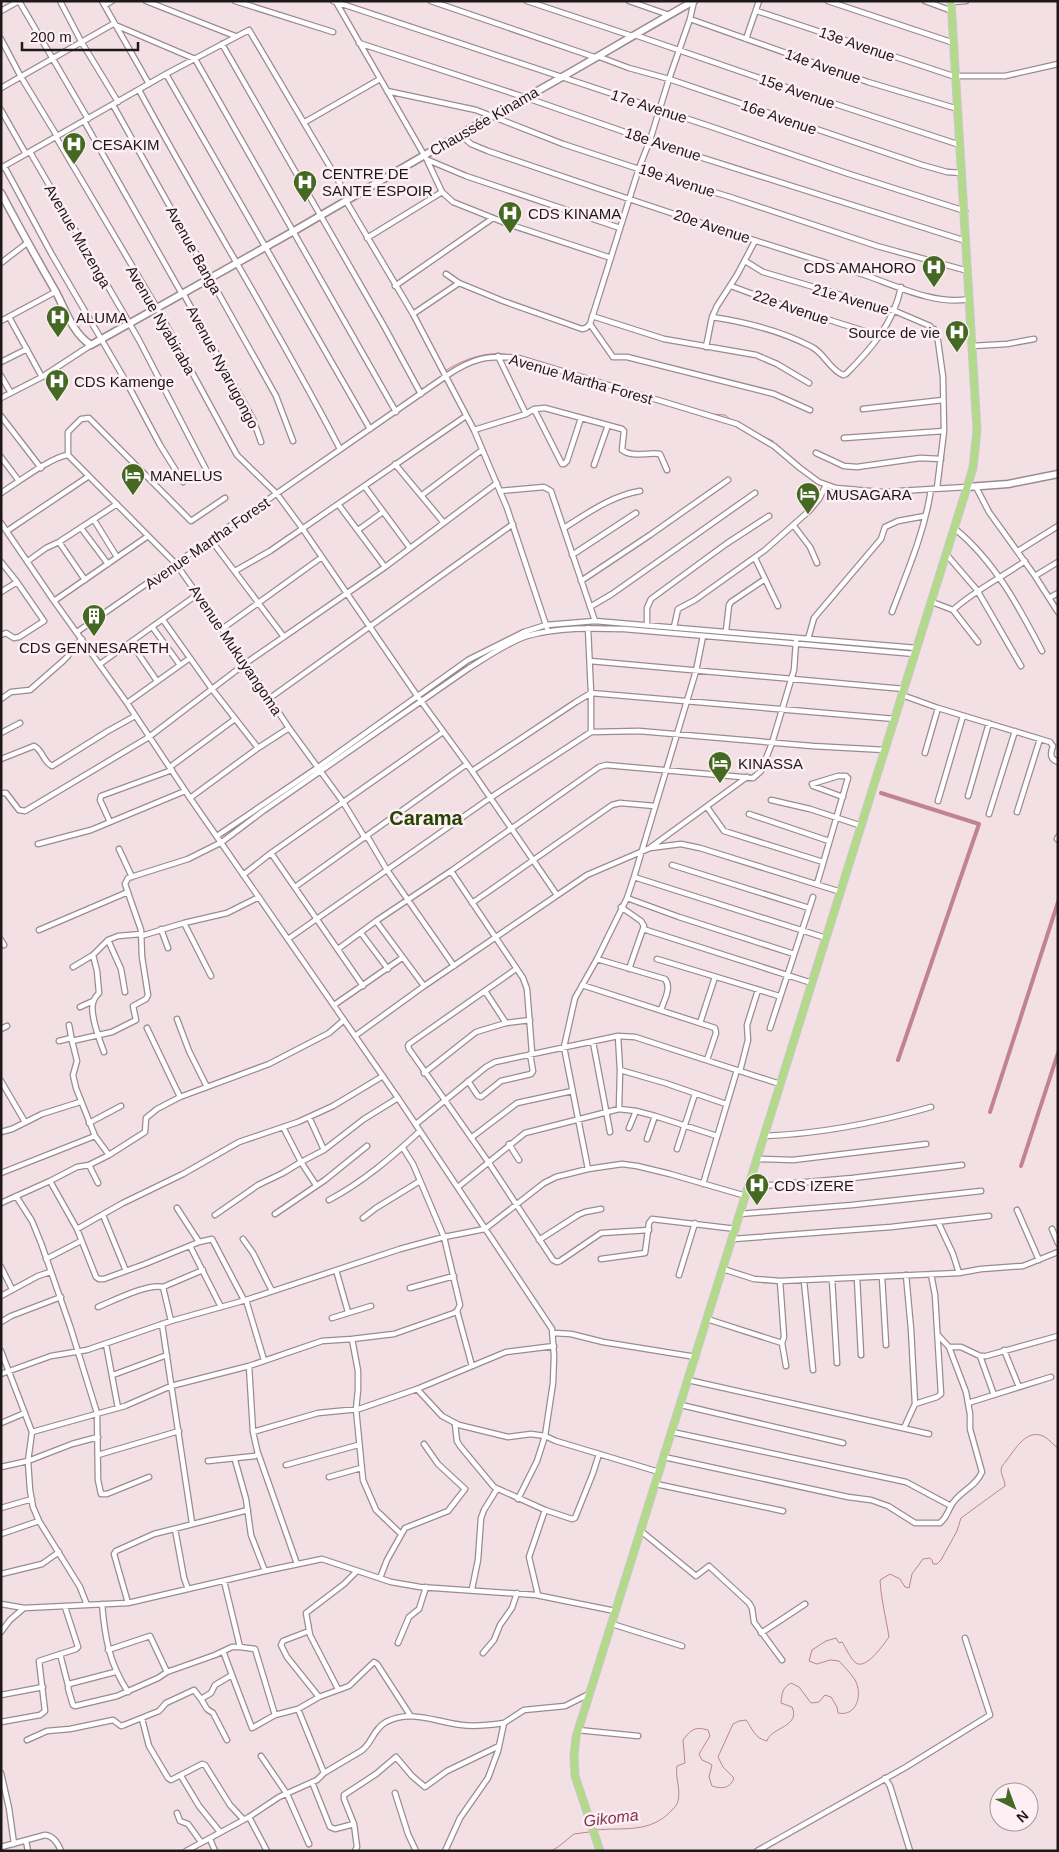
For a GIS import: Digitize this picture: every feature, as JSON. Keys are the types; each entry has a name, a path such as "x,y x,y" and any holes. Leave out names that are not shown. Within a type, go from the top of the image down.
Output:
{"main road":[{"path":"600,1851 575,1776 574,1756 578,1730 932,602 967,487 975,454 978,430 951,5"}],"street":[{"path":"1,11 19,1"},
{"name":"Avenue Nyarugongo","path":"19,1 253,419 261,442"},
{"name":"Avenue Banga","path":"60,1 209,278 276,396 293,441"},
{"path":"112,1 103,3 113,24 149,84"},
{"path":"146,1 235,36"},
{"path":"235,1 333,32"},
{"name":"16e Avenue","path":"432,1 922,165 947,172 962,173"},
{"name":"15e Avenue","path":"527,1 960,145"},
{"path":"629,1 669,15"},
{"path":"446,274 459,283 516,307 582,329 590,324 639,168 690,19 694,1"},
{"name":"Chaussée Kinama","path":"91,345 320,215 426,158 460,134 527,98 596,56 694,1"},
{"path":"746,39 759,1"},
{"path":"828,1 954,43"},
{"path":"925,1 951,5 966,1"},
{"path":"334,2 426,158 442,192 453,202 493,218 570,246 611,258"},
{"name":"17e Avenue","path":"334,2 965,211"},
{"name":"13e Avenue","path":"757,11 956,76 1005,76 1058,64"},
{"name":"14e Avenue","path":"690,19 868,82 958,109"},
{"path":"1,88 113,24"},
{"path":"113,24 195,59 396,412"},
{"path":"183,482 160,445 128,385 3,167 166,74 249,30 252,32 305,122 367,238 413,314 474,430 512,524 547,632"},
{"name":"Avenue Nyabiraba","path":"1,39 21,77 157,308 237,455 277,494 302,528 557,895"},
{"name":"18e Avenue","path":"359,43 650,140 967,242"},
{"path":"222,44 421,394"},
{"path":"166,74 370,429"},
{"path":"305,122 380,79"},
{"path":"139,90 285,346 340,449"},
{"name":"19e Avenue","path":"386,92 476,110 563,144 877,246 968,271"},
{"name":"Avenue Muzenga","path":"1,110 129,324 162,382 172,405 211,478"},
{"name":"20e Avenue","path":"460,134 471,144 488,151 755,241 939,300 957,301 969,299"},
{"path":"426,158 466,176 620,228"},
{"path":"367,238 442,192"},
{"path":"1,193 55,292 82,337 91,345 42,376 1,398"},
{"path":"395,286 493,218"},
{"path":"706,347 712,317 717,306 731,286 755,241"},
{"path":"1,263 27,243"},
{"name":"21e Avenue","path":"745,262 756,269 782,279 895,311 932,328 941,357 942,400"},
{"path":"413,314 459,283"},
{"name":"22e Avenue","path":"731,286 785,306 880,336"},
{"path":"712,317 772,331 811,347 823,356 837,373 843,375 850,371 880,336 895,311 901,287"},
{"path":"1,321 55,292"},
{"path":"592,316 664,339 756,355 777,364 809,383"},
{"path":"9,317 42,376"},
{"path":"590,324 613,357 628,357 751,387 774,394 810,410"},
{"path":"972,346 1007,344 1034,338"},
{"path":"1,362 27,349"},
{"path":"498,356 526,414"},
{"name":"Avenue Martha Forest","path":"77,632 446,376 474,360 498,356 519,358 737,424 774,446 800,468 826,485 836,488 872,492 967,487"},
{"path":"1,376 11,393"},
{"path":"863,409 942,400 944,431 941,459 926,516 892,612"},
{"path":"474,430 526,414 534,409 545,408 622,429 624,431 622,450 624,452 632,454 660,454 667,470"},
{"path":"534,409 562,464 567,461 581,418"},
{"path":"1,416 41,468"},
{"path":"235,571 270,551 466,416"},
{"path":"1,493 59,457 68,454 68,432 81,419 89,418 191,521 193,522 225,498"},
{"path":"594,465 608,425"},
{"path":"844,438 944,431"},
{"path":"422,495 482,450"},
{"path":"816,453 844,466 857,467 920,458 941,459"},
{"name":"Avenue Mukuyangoma","path":"68,454 176,564 454,966"},
{"path":"1,457 19,481"},
{"path":"395,464 444,523"},
{"path":"967,487 1008,484 1058,474"},
{"path":"7,531 89,476"},
{"path":"581,581 728,480"},
{"path":"1,794 6,793 19,810 25,811 149,737 246,663 385,567 497,483"},
{"path":"674,627 678,609 695,600 755,558 794,526 814,505 826,485"},
{"path":"976,486 989,512 1025,561 1058,612"},
{"path":"365,487 410,548"},
{"path":"500,491 544,487 551,491 595,622"},
{"path":"564,528 601,505 627,493 640,491"},
{"path":"590,607 612,594 755,493"},
{"path":"28,561 117,504"},
{"path":"338,504 385,567"},
{"path":"358,530 383,512"},
{"path":"572,555 636,513"},
{"path":"648,626 648,608 651,599 726,544 769,516"},
{"path":"808,638 814,618 881,539 885,527 898,520 926,516"},
{"path":"94,520 117,558"},
{"path":"1,523 416,1124 536,1303 554,1333 550,1409 545,1436 536,1461 518,1499"},
{"path":"270,698 512,524"},
{"path":"794,526 810,547 817,563"},
{"path":"1018,551 1058,526"},
{"path":"80,528 108,564"},
{"path":"954,528 965,537 1000,578 1042,652"},
{"path":"54,601 148,536"},
{"path":"211,540 284,638"},
{"path":"59,542 85,580"},
{"path":"946,554 977,590 1021,666"},
{"path":"222,629 322,557"},
{"path":"755,558 778,606"},
{"path":"953,610 977,590 1000,578 1025,561"},
{"path":"1,562 44,621 19,637 14,638 6,633 1,635"},
{"path":"1035,576 1058,562"},
{"path":"726,631 732,602 765,579"},
{"path":"1,592 17,582"},
{"path":"1049,598 1058,593"},
{"path":"100,664 153,628 198,594"},
{"path":"932,602 953,610 978,642"},
{"path":"163,620 212,689 258,748"},
{"path":"420,699 468,660 524,632 546,625 595,622 674,627 808,638 916,651"},
{"path":"153,628 180,665"},
{"path":"59,1041 112,1032 136,1020 133,1006 146,999 148,995 142,957 141,935 125,882 132,877 188,859 222,842 319,770 420,699 498,650 527,636 588,628 916,651"},
{"path":"588,628 591,693 590,732"},
{"path":"588,1169 577,1121 564,1047 570,1012 574,998 597,959 627,898 696,671 703,636"},
{"path":"338,949 408,898 451,871 599,767 606,765 753,778 761,771 772,743 794,670 797,638"},
{"path":"1,699 11,692 30,690 63,661 82,639"},
{"path":"131,643 157,681"},
{"path":"127,703 190,658"},
{"path":"590,661 903,692 938,708 1052,743 1051,756 1052,759 1058,762"},
{"path":"472,771 591,693 895,719"},
{"path":"925,753 938,708"},
{"path":"1,760 34,746 40,750 46,762 52,766 135,716"},
{"path":"938,801 964,716"},
{"path":"110,822 100,800 101,796 170,769 235,719"},
{"path":"1,734 20,723"},
{"path":"968,796 989,723"},
{"path":"190,798 258,748 289,728"},
{"path":"288,939 490,798 590,732 639,731 772,743 885,750"},
{"path":"989,814 1015,731"},
{"path":"243,875 342,802 443,732"},
{"path":"1017,812 1040,739"},
{"path":"294,887 467,764"},
{"path":"217,836 319,770"},
{"path":"817,884 837,818 843,797 848,778 846,776 838,776 812,784 843,797"},
{"path":"355,1036 424,986 587,875 650,848 747,777"},
{"path":"38,844 90,830 185,792"},
{"path":"771,800 810,809 862,826"},
{"path":"472,903 612,805 620,803 656,806"},
{"path":"707,807 724,831 823,862"},
{"path":"749,814 829,841"},
{"path":"650,848 689,845 841,892"},
{"path":"119,849 132,877"},
{"path":"271,853 363,986"},
{"path":"672,865 809,908"},
{"path":"451,871 516,969 527,989 530,1020 533,1071 531,1074 501,1081 481,1097 478,1096 468,1081"},
{"path":"634,877 826,938"},
{"path":"39,930 128,892"},
{"path":"73,968 93,955 108,940 118,936 141,935 227,913 259,897"},
{"path":"770,1028 813,897"},
{"path":"627,898 679,918 794,954"},
{"path":"621,907 641,921 644,926 629,969"},
{"path":"376,921 424,986"},
{"path":"184,923 211,976"},
{"path":"161,929 168,948"},
{"path":"643,929 812,983"},
{"path":"361,933 388,969"},
{"path":"108,940 121,969 125,992"},
{"path":"80,1007 93,1001 99,993 93,955"},
{"path":"334,1005 402,958"},
{"path":"597,959 665,979 668,983 668,988 660,1010"},
{"path":"657,959 779,996"},
{"path":"516,969 408,1046 424,1074 489,1163 546,1251 556,1262 600,1233 649,1230"},
{"path":"700,1023 715,977"},
{"path":"582,985 715,1028 716,1033 707,1060"},
{"path":"485,990 506,1023"},
{"path":"703,1184 726,1104 748,1040 747,1025 758,990"},
{"path":"93,1001 98,1035 104,1052"},
{"path":"177,1019 189,1051 207,1086"},
{"path":"1,1203 77,1167 89,1166 109,1155 145,1132 148,1115 180,1097 269,1064 328,1033 344,1020"},
{"path":"424,1074 476,1032 506,1023 530,1020"},
{"path":"69,1025 77,1061 73,1075 80,1102 95,1136 109,1155"},
{"path":"1,1029 7,1026"},
{"path":"147,1028 180,1097"},
{"path":"416,1124 468,1081 495,1062 618,1036 635,1037 780,1084"},
{"path":"618,1036 620,1070 619,1109"},
{"path":"593,1042 608,1112 610,1132"},
{"path":"620,1070 726,1104"},
{"path":"77,1229 123,1203 183,1174 239,1142 309,1117 343,1101 383,1076"},
{"path":"1,1082 25,1122"},
{"path":"471,1138 517,1103 572,1091"},
{"path":"677,1149 695,1094"},
{"path":"215,1215 258,1185 284,1173 324,1150 368,1116 398,1098"},
{"path":"1,1132 12,1129 42,1114 80,1102"},
{"path":"89,1123 121,1106"},
{"path":"764,1136 824,1130 931,1107"},
{"path":"458,1187 525,1133 534,1129 577,1121 619,1109 655,1116 716,1136"},
{"path":"629,1128 636,1111"},
{"path":"647,1139 655,1116"},
{"path":"309,1117 324,1150"},
{"path":"283,1127 301,1162 316,1185"},
{"path":"329,1200 367,1177 403,1148 420,1131"},
{"path":"1,1173 95,1136"},
{"path":"509,1144 519,1160"},
{"path":"758,1159 793,1160 926,1144"},
{"path":"275,1214 325,1180 367,1146"},
{"path":"403,1148 414,1164 444,1237 460,1305 457,1311 472,1366"},
{"path":"1,1374 51,1356 106,1344 171,1321 272,1292 444,1237 486,1229 544,1183 556,1177 588,1169 622,1164 670,1174 746,1196"},
{"path":"748,1187 853,1178 962,1165"},
{"path":"89,1166 98,1183"},
{"path":"50,1181 77,1229 96,1277 99,1279 126,1271 208,1239 214,1241 245,1300 264,1360"},
{"path":"363,1218 420,1181"},
{"path":"740,1214 809,1209 981,1191"},
{"path":"16,1196 32,1221 61,1298 98,1413 98,1480 101,1494 106,1494 149,1477"},
{"path":"177,1208 199,1242"},
{"path":"539,1240 578,1215 601,1209"},
{"path":"1016,1210 1039,1260"},
{"path":"103,1215 126,1271"},
{"path":"733,1240 989,1216"},
{"path":"601,1259 645,1253 649,1223 652,1219 736,1229"},
{"path":"938,1222 953,1254 959,1273"},
{"path":"679,1275 695,1223"},
{"path":"1052,1229 1058,1243"},
{"path":"243,1239 253,1253 272,1292"},
{"path":"46,1259 81,1241"},
{"path":"190,1246 221,1307"},
{"path":"723,1269 754,1279 780,1281 832,1280 959,1273 981,1269 1023,1266 1058,1252"},
{"path":"1,1267 12,1289"},
{"path":"98,1307 157,1285 163,1287 202,1270"},
{"path":"336,1270 348,1312"},
{"path":"1,1296 38,1276 50,1272"},
{"path":"915,1404 941,1394 935,1294 931,1274"},
{"path":"904,1428 915,1404 906,1275"},
{"path":"410,1288 454,1276"},
{"path":"882,1276 886,1345"},
{"path":"857,1278 862,1355"},
{"path":"832,1280 837,1363"},
{"path":"780,1281 784,1337 782,1343 786,1366"},
{"path":"804,1281 813,1370"},
{"path":"163,1287 171,1321"},
{"path":"1,1322 11,1316 61,1298"},
{"path":"332,1318 371,1306"},
{"path":"32,1432 118,1408 171,1386 249,1366 322,1341 394,1334 457,1311"},
{"path":"708,1319 782,1343"},
{"path":"162,1324 192,1523"},
{"path":"554,1333 571,1334 602,1342 696,1357"},
{"path":"664,1457 848,1497 871,1500 888,1506 915,1523 940,1523 949,1513 951,1506 977,1481 982,1472 970,1429 966,1392 949,1347 938,1335"},
{"path":"949,1347 961,1347 980,1356 986,1356 1058,1336"},
{"path":"352,1339 358,1371 356,1409 358,1445 364,1484 376,1510 401,1534"},
{"path":"106,1344 118,1408"},
{"path":"254,1432 318,1413 356,1409 417,1389 513,1350 554,1346"},
{"path":"1004,1350 1019,1387"},
{"path":"1,1351 32,1432 28,1460 32,1500 39,1521 82,1591 87,1605"},
{"path":"113,1375 167,1355"},
{"path":"980,1356 994,1395"},
{"path":"249,1366 254,1432 258,1453 297,1564"},
{"path":"968,1403 1051,1377"},
{"path":"688,1380 929,1434"},
{"path":"417,1389 442,1416 455,1424 508,1437 531,1434 545,1436 660,1472"},
{"path":"680,1404 843,1443"},
{"path":"1,1423 25,1413"},
{"path":"455,1424 457,1441 460,1446 485,1478 497,1489 545,1510 572,1519 575,1518 599,1454"},
{"path":"98,1454 179,1431"},
{"path":"672,1432 906,1482 951,1506"},
{"path":"1,1467 98,1437"},
{"path":"380,1578 401,1534 408,1526 448,1511 465,1489 438,1464 424,1444"},
{"path":"286,1465 358,1445"},
{"path":"208,1462 255,1456 258,1453"},
{"path":"236,1458 248,1510 251,1534 265,1570"},
{"path":"329,1477 361,1468"},
{"path":"656,1484 783,1511"},
{"path":"472,1590 477,1563 481,1518 497,1489"},
{"path":"1,1508 32,1500"},
{"path":"128,1603 114,1554 116,1551 154,1534 248,1510"},
{"path":"538,1595 529,1557 545,1510"},
{"path":"1,1534 39,1521"},
{"path":"175,1529 184,1578 188,1589"},
{"path":"641,1531 696,1576 709,1566 749,1603 752,1608 753,1620 782,1660"},
{"path":"1,1574 42,1564 59,1552"},
{"path":"1,1604 24,1608 128,1603 265,1570 322,1560 391,1582 426,1587 517,1592 615,1611"},
{"path":"338,1689 309,1631 306,1611 344,1584 357,1571"},
{"path":"224,1581 240,1647"},
{"path":"398,1643 409,1617 419,1609 426,1587"},
{"path":"483,1653 493,1644 500,1625 512,1608 517,1592"},
{"path":"102,1604 108,1650 116,1672 128,1692"},
{"path":"761,1633 805,1604"},
{"path":"1,1722 43,1712 45,1707 40,1661 78,1647 65,1607"},
{"path":"1,1632 10,1620 24,1608"},
{"path":"612,1624 682,1646"},
{"path":"309,1631 283,1641 281,1645 319,1697"},
{"path":"108,1650 150,1636 167,1672"},
{"path":"757,1851 906,1767 990,1715 965,1638"},
{"path":"60,1654 72,1703 75,1706 128,1692 167,1672 232,1647 255,1649 275,1715"},
{"path":"223,1651 252,1728 275,1715 298,1709 319,1697 349,1686 372,1664 376,1663 410,1715"},
{"path":"68,1685 116,1672"},
{"path":"201,1699 211,1693 215,1685 232,1675"},
{"path":"1,1695 43,1687"},
{"path":"27,1740 52,1730 70,1729 114,1720 121,1726 159,1711 172,1700 195,1691 207,1709 213,1713 226,1740"},
{"path":"186,1851 249,1817 279,1797 312,1782 365,1749 380,1726 402,1716 410,1715 460,1725 476,1726 504,1723 524,1710 565,1706 590,1693"},
{"path":"298,1709 324,1773"},
{"path":"142,1719 149,1746 170,1780 202,1764 205,1765 230,1805 243,1819"},
{"path":"445,1851 460,1818 488,1778 499,1746 504,1723"},
{"path":"578,1730 638,1736"},
{"path":"355,1851 357,1847 354,1824 344,1795 376,1774 396,1757 412,1776 425,1787 447,1771 499,1746"},
{"path":"260,1756 287,1794 309,1844"},
{"path":"1,1773 9,1808 14,1844"},
{"path":"181,1776 200,1806 220,1832"},
{"path":"885,1778 910,1851"},
{"path":"312,1782 332,1828 335,1829 354,1824"},
{"path":"394,1793 416,1851"},
{"path":"177,1813 180,1821 188,1824 202,1842"},
{"path":"249,1817 267,1851"},
{"path":"1,1847 48,1835 55,1840 61,1851"},
{"path":"210,1838 215,1851"},
{"path":"26,1841 28,1851"}],"waterway":[{"path":"445,371 476,357 493,354 510,355"},
{"path":"711,414 725,415 730,419"},
{"path":"760,435 773,441"},
{"path":"881,793 979,824 898,1060"},
{"path":"990,1112 1058,902"},
{"path":"1021,1166 1058,1053"},
{"name":"Gikoma","path":"596,1830 646,1826 664,1818 673,1809 679,1797 677,1766 685,1763 683,1740 691,1731 696,1729 708,1730 710,1736 699,1754 702,1760 712,1765 709,1777 712,1786 719,1788 728,1786 734,1778 723,1767 718,1757 733,1724 746,1720 756,1735 767,1741 770,1736 792,1719 794,1714 792,1707 781,1703 783,1691 791,1683 799,1687 811,1703 819,1702 825,1695 831,1697 838,1713 850,1712 857,1703 858,1698 855,1680 839,1661 830,1660 817,1664 809,1661 812,1650 826,1641 836,1638 839,1643 842,1642 856,1663 865,1663 869,1660 879,1651 889,1637 880,1580 890,1574 900,1579 905,1587 909,1588 912,1574 923,1559 930,1558 933,1564 937,1564 957,1531 961,1518 1005,1486 1001,1471 1002,1466 1026,1438 1031,1435 1045,1437 1058,1448"},
{"name":"Gikoma","path":"551,1851 574,1834 589,1832"}],"place":[{"name":"CESAKIM","path":"74,165"},
{"name":"CENTRE DE SANTE ESPOIR","path":"305,203"},
{"name":"CDS KINAMA","path":"510,234"},
{"name":"CDS AMAHORO","path":"934,288"},
{"name":"ALUMA","path":"58,338"},
{"name":"Source de vie","path":"957,353"},
{"name":"CDS Kamenge","path":"57,402"},
{"name":"MANELUS","path":"133,496"},
{"name":"MUSAGARA","path":"808,515"},
{"name":"CDS GENNESARETH","path":"94,637"},
{"name":"KINASSA","path":"720,784"},
{"name":"CDS IZERE","path":"757,1206"}],"district":[{"name":"Carama","path":"426,818"}]}
